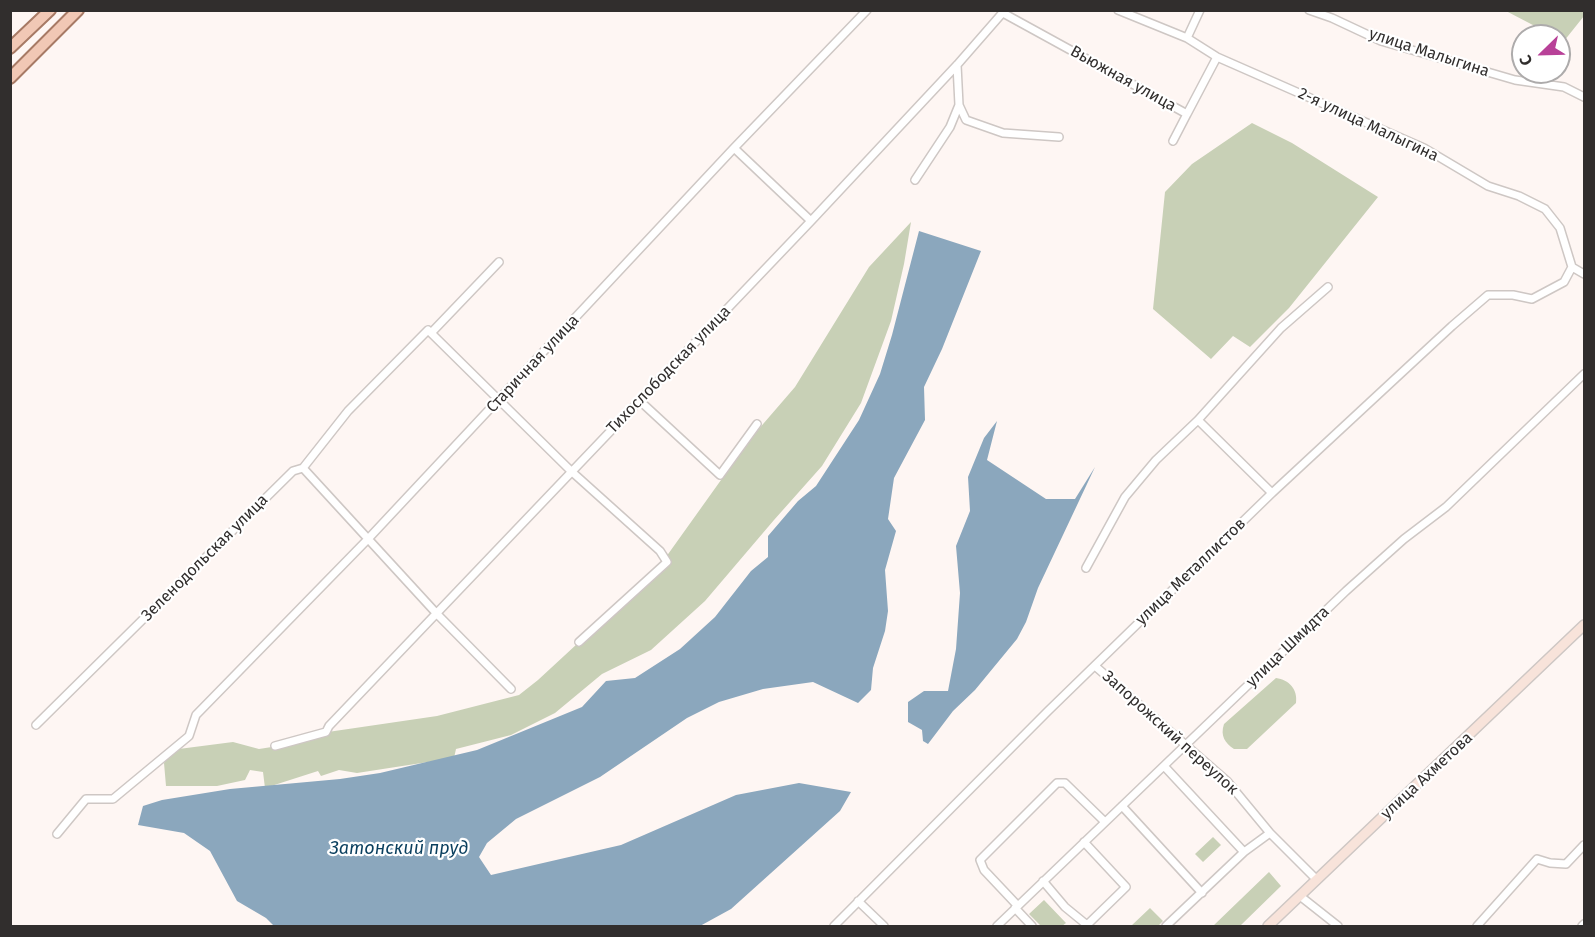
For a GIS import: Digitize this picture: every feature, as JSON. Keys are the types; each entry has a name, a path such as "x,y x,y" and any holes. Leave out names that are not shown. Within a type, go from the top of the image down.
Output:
{"main road":[{"path":"10,48 50,10"},
{"path":"10,78 78,10"},
{"name":"улица Ахметова","path":"1268,927 1584,625"}],"street":[{"name":"Старичная улица","path":"57,834 86,800 113,799 189,736 196,715 368,539 734,148 867,10"},
{"name":"2-я улица Малыгина","path":"1118,10 1187,39 1217,57 1424,148 1488,186 1518,196 1545,209 1560,228 1572,267"},
{"path":"1187,39 1200,10"},
{"name":"улица Малыгина","path":"1309,10 1324,13 1381,41 1515,80 1563,87 1584,97"},
{"name":"Тихослободская улица","path":"275,746 326,732 329,726 811,221 1004,12"},
{"name":"Вьюжная улица","path":"1004,12 1186,114 1217,57"},
{"path":"957,65 959,105 966,120 1003,133 1059,137"},
{"path":"915,180 950,127 959,105"},
{"path":"1173,141 1186,114"},
{"path":"734,148 811,221"},
{"path":"499,262 348,411 303,468 437,614 511,689"},
{"path":"1572,267 1584,274"},
{"name":"улица Металлистов","path":"834,927 1272,493 1452,326 1488,295 1513,295 1532,299 1564,282 1572,267"},
{"path":"1086,568 1125,497 1155,460 1198,420 1281,328 1328,287"},
{"path":"430,332 572,471 660,551 667,562 579,642"},
{"name":"улица Шмидта","path":"997,927 1016,906 1346,591 1404,539 1446,507 1584,374"},
{"path":"640,401 720,475 757,424"},
{"path":"1198,420 1272,493"},
{"name":"Зеленодольская улица","path":"36,725 293,471 303,468"},
{"name":"Запорожский переулок","path":"1095,666 1227,781 1270,833 1317,880"},
{"path":"1164,766 1244,852"},
{"path":"1032,927 984,870 980,861 1057,783 1065,783 1105,822"},
{"path":"1122,806 1202,892"},
{"path":"1166,927 1244,852 1270,833"},
{"path":"1043,881 1087,926 1126,887 1084,842"},
{"path":"1477,927 1537,859 1566,864 1584,845"},
{"path":"1300,896 1338,927"},
{"path":"858,901 884,927"}],"green space":[{"path":"1506,11 1584,11 1584,16 1571,32 1571,24 1531,24"},
{"path":"1252,123 1292,143 1378,197 1289,308 1250,347 1233,336 1211,359 1153,309 1165,192 1192,164"},
{"path":"911,222 891,321 861,403 822,466 705,601 651,650 602,674 555,713 511,735 456,749 454,758 357,773 339,770 321,776 318,771 265,788 263,772 250,770 245,780 217,786 166,786 164,763 171,750 233,742 259,749 310,741 321,733 437,716 519,695 656,571 751,438 795,387 869,267"},
{"path":"1276,678 1292,686 1296,693 1296,703 1247,749 1234,749 1224,739 1224,724"},
{"path":"1213,837 1221,845 1203,862 1195,854"},
{"path":"1269,872 1281,886 1240,926 1213,926"},
{"path":"1044,900 1066,923 1062,926 1041,926 1029,914"},
{"path":"1150,908 1163,921 1158,926 1131,926"}],"water":[{"name":"Затонский пруд","path":"919,231 981,251 942,349 924,387 925,420 894,478 888,519 896,531 885,570 888,611 885,631 873,668 871,690 858,703 813,682 763,689 719,702 687,718 600,777 516,819 487,843 479,857 491,875 621,845 736,795 799,783 851,792 840,811 731,909 700,926 274,926 266,918 237,901 210,851 184,833 138,825 143,806 162,800 230,789 380,773 477,750 582,707 606,681 635,678 680,649 715,617 751,571 768,557 768,536 798,501 816,486 859,420 880,374"},
{"path":"997,421 987,460 1046,499 1075,499 1095,467 1038,588 1026,622 1017,639 975,690 953,711 928,744 923,741 922,730 908,722 908,702 924,691 948,691 956,649 960,593 956,546 970,511 968,477 984,438"}]}
